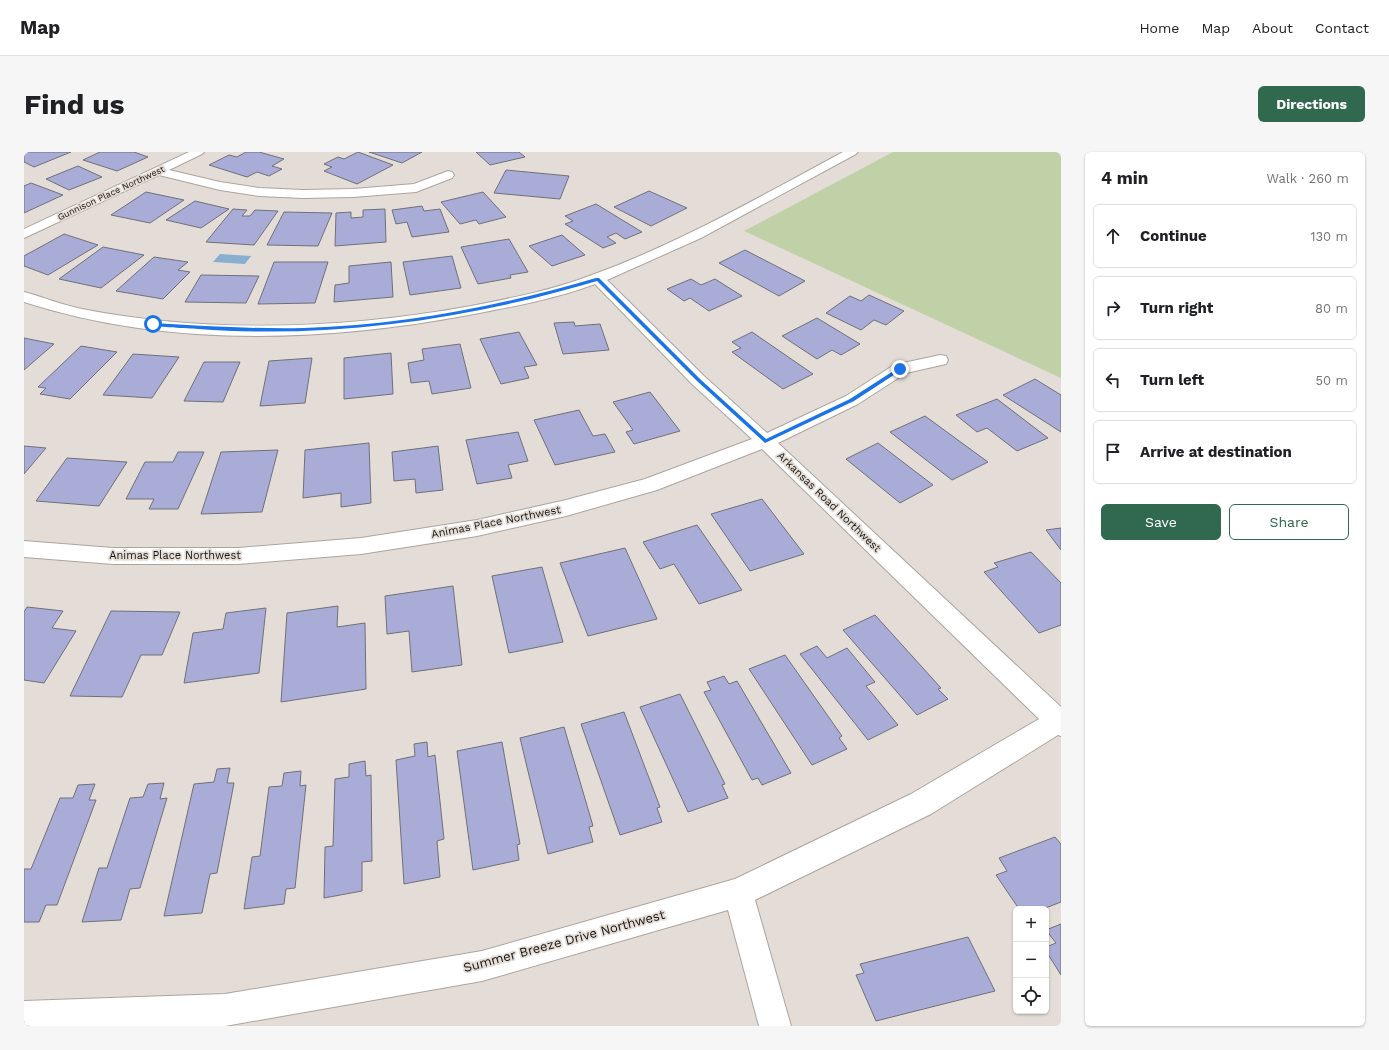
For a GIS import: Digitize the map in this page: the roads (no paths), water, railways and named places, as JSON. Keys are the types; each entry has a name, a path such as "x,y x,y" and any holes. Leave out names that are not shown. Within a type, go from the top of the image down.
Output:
{"street":[{"name":"Gunnison Place Northwest","path":"24,234 198,152"},
{"path":"24,297 81,314 153,324 217,329 305,329 395,322 468,311 542,296 598,279 665,250 852,152"},
{"path":"158,171 220,186 259,192 303,194 353,194 416,188 448,175"},
{"name":"Arkansas Road Northwest","path":"598,279 698,380 765,441 1060,722"},
{"name":"Animas Place Northwest","path":"24,549 113,556 238,556 361,546 477,528 566,508 650,485 765,441 852,400 900,369 940,360"},
{"name":"Summer Breeze Drive Northwest","path":"24,1017 224,1018 482,966 738,893 921,804 1022,742 1060,722"},
{"path":"738,893 775,1026"}],"water":[{"path":"220,254 251,256 245,264 213,262"}]}
